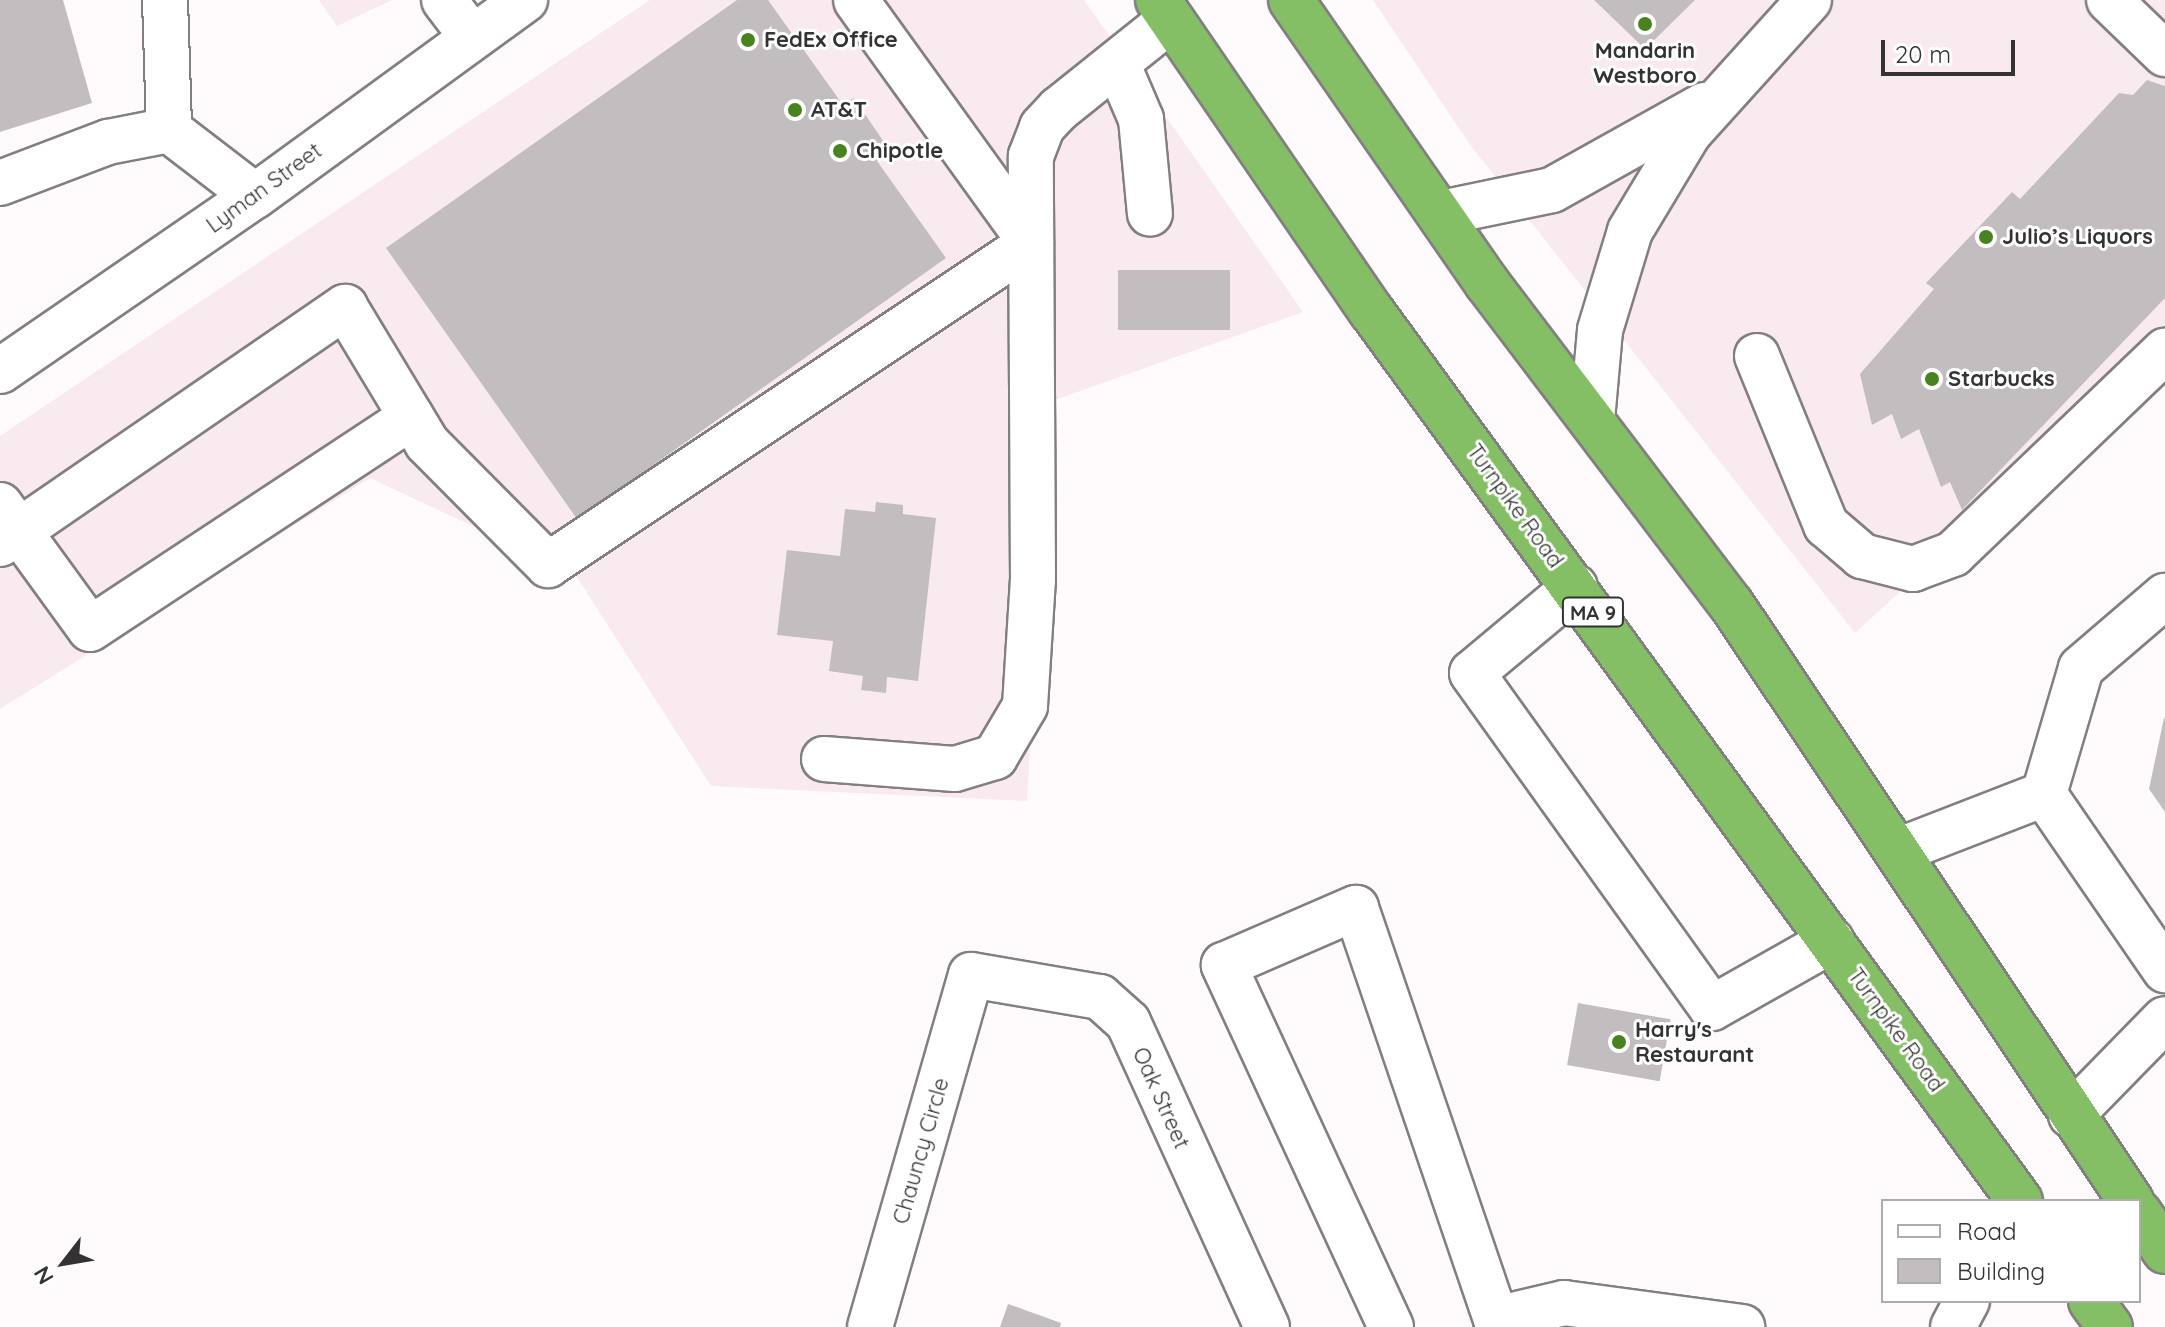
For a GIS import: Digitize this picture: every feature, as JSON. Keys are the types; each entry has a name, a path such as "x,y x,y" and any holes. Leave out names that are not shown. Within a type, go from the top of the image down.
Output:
{"highway":[{"path":"1291,0 1487,283 1731,604 2130,1199"},
{"name":"Turnpike Road","path":"1164,10 1372,312 1575,587 2016,1199"},
{"path":"2141,1216 2165,1251"},
{"path":"2092,1303 2110,1327"}],"street":[{"path":"165,0 169,130"},
{"path":"444,0 472,37"},
{"name":"Lyman Street","path":"0,371 255,196 525,0"},
{"path":"856,0 1031,243"},
{"path":"1592,420 1600,330 1630,231 1689,133 1809,0"},
{"path":"2109,0 2165,54"},
{"path":"824,759 955,769 995,757 1025,706 1033,580 1031,156 1042,127 1117,63 1164,10"},
{"path":"1117,63 1141,119 1150,214"},
{"path":"1441,213 1552,190 1727,92"},
{"path":"0,183 108,142 169,130 255,196"},
{"path":"419,430 90,629 6,527 345,307 419,430 548,565 1031,243"},
{"path":"1757,356 1826,525 1862,556 1913,569 1953,554 2165,351"},
{"path":"1575,587 1472,673 1712,1008 1831,941"},
{"path":"2044,794 2081,668 2165,596"},
{"path":"1897,851 2044,794"},
{"path":"2044,794 2165,970"},
{"path":"1391,1327 1224,965 1356,908 1498,1323 1564,1303 1742,1327"},
{"name":"Chauncy Circle","path":"870,1327 971,975"},
{"name":"Oak Street","path":"971,975 1100,997 1128,1022 1267,1327"},
{"path":"2071,1115 2165,1019"},
{"path":"1953,1327 1966,1303"}],"shaded area":[{"path":"319,0 392,0 337,26"},
{"path":"650,0 1084,0 1303,312 1049,402 1027,801 711,786 575,574 370,478 0,709 0,436"},
{"path":"1373,0 2165,0 2165,349 1855,633 1471,146"}],"building":[{"path":"0,0 63,0 92,103 0,132"},
{"path":"737,0 768,0 843,105 854,98 890,151 877,161 946,258 577,519 386,248"},
{"name":"Mandarin Westboro","path":"1594,0 1695,0 1645,49"},
{"path":"2147,80 2165,86 2165,298 1962,510 1950,482 1941,487 1919,429 1901,439 1892,414 1872,425 1860,374 1934,289 1926,283 2012,192 2020,199 2119,93 2133,95"},
{"path":"1118,270 1230,270 1230,330 1118,330"},
{"path":"876,502 903,505 903,514 936,518 918,681 887,677 886,693 861,690 863,676 829,671 833,641 777,635 787,550 840,556 845,509 875,512"},
{"path":"2165,718 2165,812 2149,789"},
{"name":"Harry's Restaurant","path":"1578,1003 1671,1019 1660,1081 1567,1065"},
{"path":"1008,1304 1061,1323 1060,1327 1000,1327"}],"place":[{"name":"Mandarin Westboro","path":"1645,24"},
{"name":"FedEx Office","path":"748,40"},
{"name":"AT&T","path":"795,110"},
{"name":"Chipotle","path":"840,151"},
{"name":"Julio’s Liquors","path":"1986,237"},
{"name":"Starbucks","path":"1932,379"},
{"name":"Harry's Restaurant","path":"1619,1042"}]}
